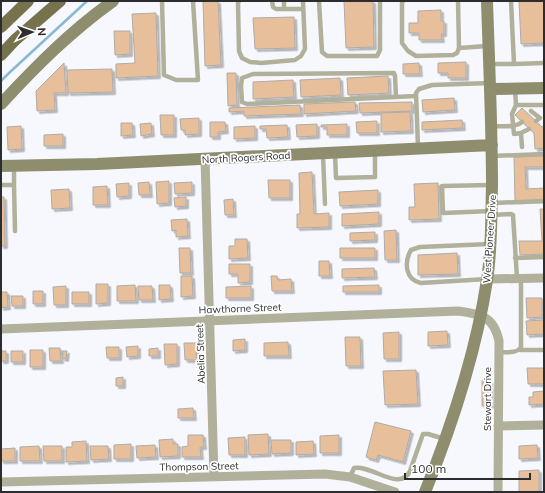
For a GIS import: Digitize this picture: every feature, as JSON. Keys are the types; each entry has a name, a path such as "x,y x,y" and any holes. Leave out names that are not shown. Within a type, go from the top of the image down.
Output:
{"main road":[{"path":"1,27 28,1"},
{"path":"1,55 15,40 60,1"}],"street":[{"path":"1,104 56,46 113,1"},
{"name":"West Pioneer Drive","path":"426,492 446,439 467,373 487,279 490,244 492,151 487,1"},
{"path":"490,86 544,88"},
{"name":"North Rogers Road","path":"1,166 97,164 418,149 492,151"},
{"name":"Abelia Street","path":"205,158 214,476"},
{"path":"487,279 544,278"},
{"name":"Hawthorne Street","path":"1,329 458,311 480,314"},
{"name":"Stewart Drive","path":"480,314 491,322 497,330 499,341 498,492"},
{"path":"498,426 544,425"},
{"name":"Thompson Street","path":"1,482 325,474 350,477 395,492"}],"lane":[{"path":"162,1 164,76 176,80 198,80 193,1"},
{"path":"239,1 239,51 242,58 250,62 261,63 295,60 301,56 305,49 303,1"},
{"path":"272,1 273,7 276,9 303,9"},
{"path":"284,1 284,9"},
{"path":"319,1 322,52 327,56 376,56 380,50 380,1"},
{"path":"403,1 402,43 408,51 416,56 453,55 457,53 459,48 458,1"},
{"path":"511,1 514,64"},
{"path":"459,48 488,46"},
{"path":"489,64 544,63"},
{"path":"396,97 394,72 253,74 242,78 240,86 242,102 247,104 396,97 416,96"},
{"path":"418,149 416,94 419,88 432,85 490,86"},
{"path":"515,88 516,105 512,114 514,134 521,133 529,129"},
{"path":"516,105 544,104"},
{"path":"535,105 530,112 540,118 536,121"},
{"path":"491,126 514,126 522,122"},
{"path":"521,133 522,147"},
{"path":"329,153 336,178 375,177 375,151"},
{"path":"492,151 544,154"},
{"path":"325,204 329,153"},
{"path":"14,166 15,231"},
{"path":"1,185 14,185"},
{"path":"492,185 442,186 443,213 491,210 544,201"},
{"path":"491,210 513,215 515,258 519,278 520,350"},
{"path":"487,279 421,283 414,282 408,275 408,256 411,250 420,247 490,244"},
{"path":"515,258 544,257"},
{"path":"498,352 544,350"},
{"path":"350,477 354,468 360,467 397,480 404,479 410,471 423,434 446,439"}],"building":[{"path":"203,1 218,1 221,65 205,66"},
{"path":"344,1 373,1 374,47 346,48"},
{"path":"519,1 544,1 544,43 521,44"},
{"path":"441,10 441,21 444,21 444,34 441,34 442,40 419,40 419,33 409,33 409,23 418,23 418,11"},
{"path":"156,13 158,76 116,78 116,64 135,63 132,14"},
{"path":"294,17 295,48 255,49 253,18"},
{"path":"114,31 130,31 130,54 115,55"},
{"path":"466,62 466,78 448,78 448,73 438,73 438,63"},
{"path":"64,63 66,93 54,93 55,110 37,111 36,91"},
{"path":"419,63 420,74 403,74 403,64"},
{"path":"112,69 113,92 68,93 67,70"},
{"path":"227,73 236,73 237,105 228,106"},
{"path":"388,76 389,93 348,95 347,78"},
{"path":"340,78 341,95 301,97 300,80"},
{"path":"293,80 294,97 253,99 253,82"},
{"path":"454,98 455,110 423,112 422,100"},
{"path":"355,102 356,111 304,114 304,104"},
{"path":"412,102 412,111 360,113 359,103"},
{"path":"300,105 301,114 244,116 244,111 229,112 229,108"},
{"path":"522,108 542,127 544,126 544,148 535,149 534,133 515,115"},
{"path":"410,112 411,131 381,132 381,113"},
{"path":"160,115 174,115 174,135 161,135"},
{"path":"199,118 199,134 185,135 185,130 181,130 180,119"},
{"path":"462,120 463,128 422,130 422,122"},
{"path":"377,121 377,133 357,133 356,122"},
{"path":"210,122 225,122 226,131 218,132 218,137 210,137"},
{"path":"121,123 132,123 133,135 121,136"},
{"path":"151,123 152,134 141,136 140,124"},
{"path":"317,124 317,136 297,137 296,125"},
{"path":"347,124 347,135 327,135 327,127 321,127 321,125"},
{"path":"287,125 288,137 267,138 266,129 260,129 260,126"},
{"path":"21,126 22,149 8,150 7,127"},
{"path":"255,126 255,138 234,139 234,127"},
{"path":"63,134 63,146 44,146 44,135"},
{"path":"544,156 544,167 525,167 526,189 544,188 544,200 515,201 514,157"},
{"path":"312,172 314,214 329,213 329,227 297,228 297,214 300,214 299,173"},
{"path":"268,180 290,180 290,198 269,198"},
{"path":"169,181 169,203 157,204 156,182"},
{"path":"149,182 150,195 139,195 138,183"},
{"path":"192,182 192,193 175,194 174,183"},
{"path":"129,183 129,196 117,197 116,184"},
{"path":"438,183 439,219 409,220 409,207 415,207 414,184"},
{"path":"107,186 108,205 93,205 93,187"},
{"path":"69,189 70,208 52,209 51,190"},
{"path":"378,190 378,204 340,206 339,192"},
{"path":"1,197 4,197 5,246 1,246"},
{"path":"186,197 186,206 175,207 174,198"},
{"path":"233,199 234,215 225,215 224,200"},
{"path":"540,209 544,209 544,254 520,255 519,241 542,241"},
{"path":"379,212 379,224 342,226 342,214"},
{"path":"187,219 188,236 176,237 176,230 172,231 171,220"},
{"path":"396,230 397,260 385,260 384,231"},
{"path":"375,232 375,240 350,241 350,233"},
{"path":"235,239 247,239 248,258 229,259 229,246 235,246"},
{"path":"179,248 190,248 191,273 180,273"},
{"path":"340,248 375,248 375,258 340,258"},
{"path":"457,253 458,274 418,275 418,255"},
{"path":"319,261 329,261 330,276 319,276"},
{"path":"229,264 250,264 250,282 238,283 238,274 229,274"},
{"path":"374,268 375,277 342,278 342,269"},
{"path":"181,276 192,276 193,296 181,297"},
{"path":"271,276 277,276 278,280 291,279 292,291 272,291"},
{"path":"96,284 108,284 108,303 96,304"},
{"path":"135,285 136,301 117,301 117,286"},
{"path":"159,285 170,285 171,299 159,300"},
{"path":"379,285 379,292 343,292 343,286"},
{"path":"66,286 66,305 54,305 53,287"},
{"path":"138,286 152,286 153,300 139,300"},
{"path":"251,286 251,298 226,298 226,287"},
{"path":"33,291 43,291 43,304 33,304"},
{"path":"1,292 7,292 8,307 1,308"},
{"path":"72,292 89,292 89,304 72,304"},
{"path":"11,296 23,296 23,306 12,306"},
{"path":"526,298 542,298 542,317 527,318"},
{"path":"544,320 544,334 527,335 526,321"},
{"path":"447,331 448,345 428,346 428,332"},
{"path":"399,332 399,359 384,359 383,333"},
{"path":"345,337 360,337 361,366 346,366"},
{"path":"245,339 245,350 233,351 233,340"},
{"path":"288,342 289,356 264,356 264,343"},
{"path":"184,343 196,343 197,360 185,360"},
{"path":"164,344 177,344 177,364 165,365"},
{"path":"138,346 138,356 127,357 126,347"},
{"path":"106,347 119,347 119,358 107,358"},
{"path":"49,348 60,348 61,361 50,361"},
{"path":"158,348 158,356 149,356 149,349"},
{"path":"30,350 43,350 43,367 30,367"},
{"path":"1,351 6,351 6,361 1,361"},
{"path":"11,351 23,351 23,362 11,362"},
{"path":"63,351 67,351 66,359 62,358"},
{"path":"527,368 544,368 544,384 528,384"},
{"path":"416,370 418,404 385,405 383,371"},
{"path":"123,377 123,386 116,386 116,378"},
{"path":"482,380 490,380 491,406 482,406"},
{"path":"544,391 544,404 529,405 529,397 533,397 533,392"},
{"path":"193,408 194,418 178,418 178,409"},
{"path":"375,422 411,431 403,462 378,455 376,460 366,457"},
{"path":"268,434 269,454 249,455 248,435"},
{"path":"188,435 203,435 204,447 200,447 201,457 182,457 182,447 188,446"},
{"path":"339,435 339,453 320,453 320,436"},
{"path":"245,437 245,455 229,455 228,438"},
{"path":"173,439 173,444 178,444 178,456 160,457 159,440"},
{"path":"271,440 291,440 291,453 272,454"},
{"path":"86,441 87,461 66,462 66,447 72,447 72,442"},
{"path":"313,441 314,454 296,455 296,442"},
{"path":"131,444 131,459 114,459 114,445"},
{"path":"155,445 156,457 137,458 136,446"},
{"path":"537,445 538,458 519,459 519,446"},
{"path":"39,446 40,461 20,461 20,447"},
{"path":"43,446 62,446 62,461 44,461"},
{"path":"90,446 108,446 109,459 91,460"},
{"path":"15,448 15,461 1,461 1,449"},
{"path":"539,470 539,492 519,492 519,471"}],"waterway":[{"path":"1,81 87,1"}]}
